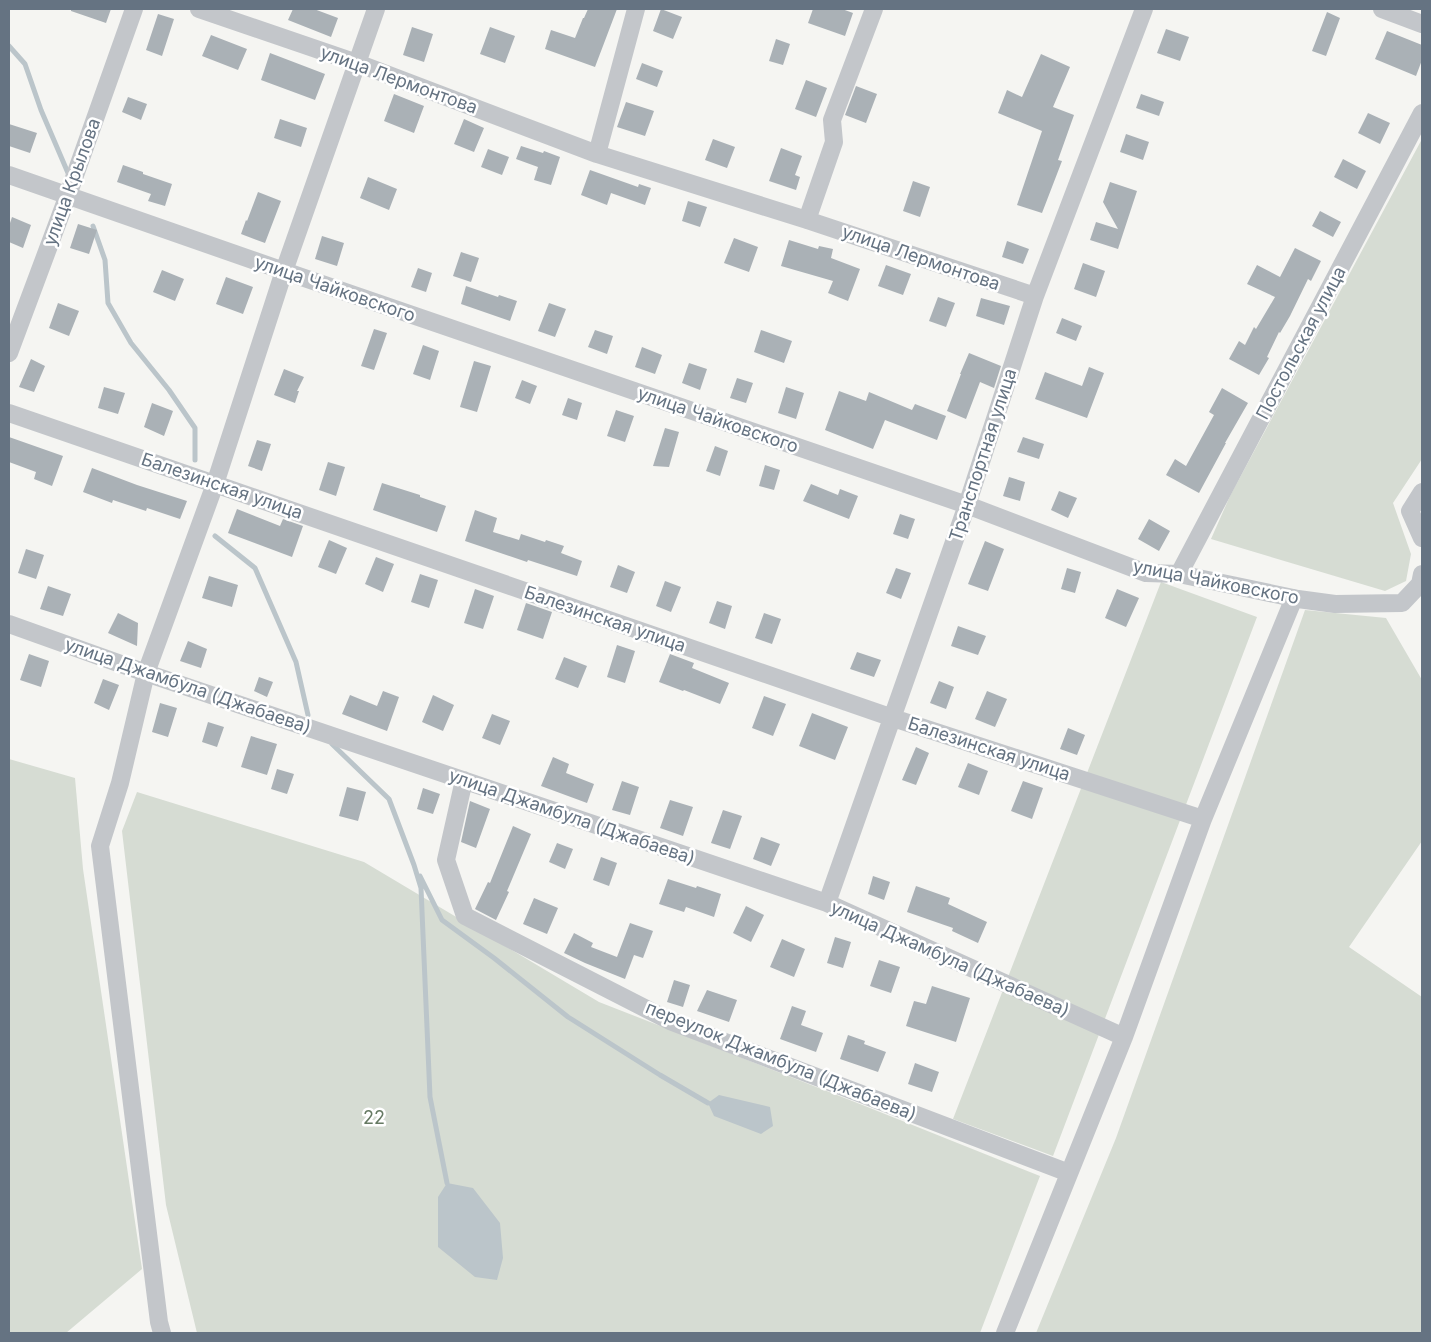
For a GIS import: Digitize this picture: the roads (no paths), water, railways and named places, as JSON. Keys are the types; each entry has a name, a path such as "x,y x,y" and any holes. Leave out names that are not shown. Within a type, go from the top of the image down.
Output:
{"street":[{"name":"улица Крылова","path":"9,353 134,9"},
{"name":"улица Лермонтова","path":"199,9 357,63 597,154 807,220 1035,296"},
{"path":"162,1333 100,846 120,783 146,672 215,484 284,271 376,9"},
{"path":"597,154 636,9"},
{"path":"807,220 834,142 832,120 874,9"},
{"name":"Транспортная улица","path":"827,903 967,505 1035,296 1144,9"},
{"path":"1382,9 1422,24"},
{"name":"Постольская улица","path":"1179,574 1422,113"},
{"name":"улица Чайковского","path":"9,175 967,505 1146,573 1179,574 1294,598 1335,604 1402,603 1420,584 1422,574"},
{"name":"Балезинская улица","path":"9,413 892,718 1203,819"},
{"path":"1422,492 1410,511 1422,538"},
{"path":"1005,1333 1124,1037 1203,819 1294,598"},
{"name":"улица Джамбула (Джабаева)","path":"9,624 827,903 1124,1037"},
{"name":"переулок Джамбула (Джабаева)","path":"464,780 446,860 465,916 670,1021 1069,1173"}],"waterway":[{"path":"9,46 25,64 41,110 68,173"},
{"path":"93,226 105,260 108,303 131,343 169,390 195,428 195,460"},
{"path":"215,536 255,568 296,662 308,715"},
{"path":"332,744 389,799 421,888 430,1097 447,1183"},
{"path":"420,876 442,920 494,958 568,1017 708,1103"}],"park label":[{"name":"22","path":"374,1118"}]}
